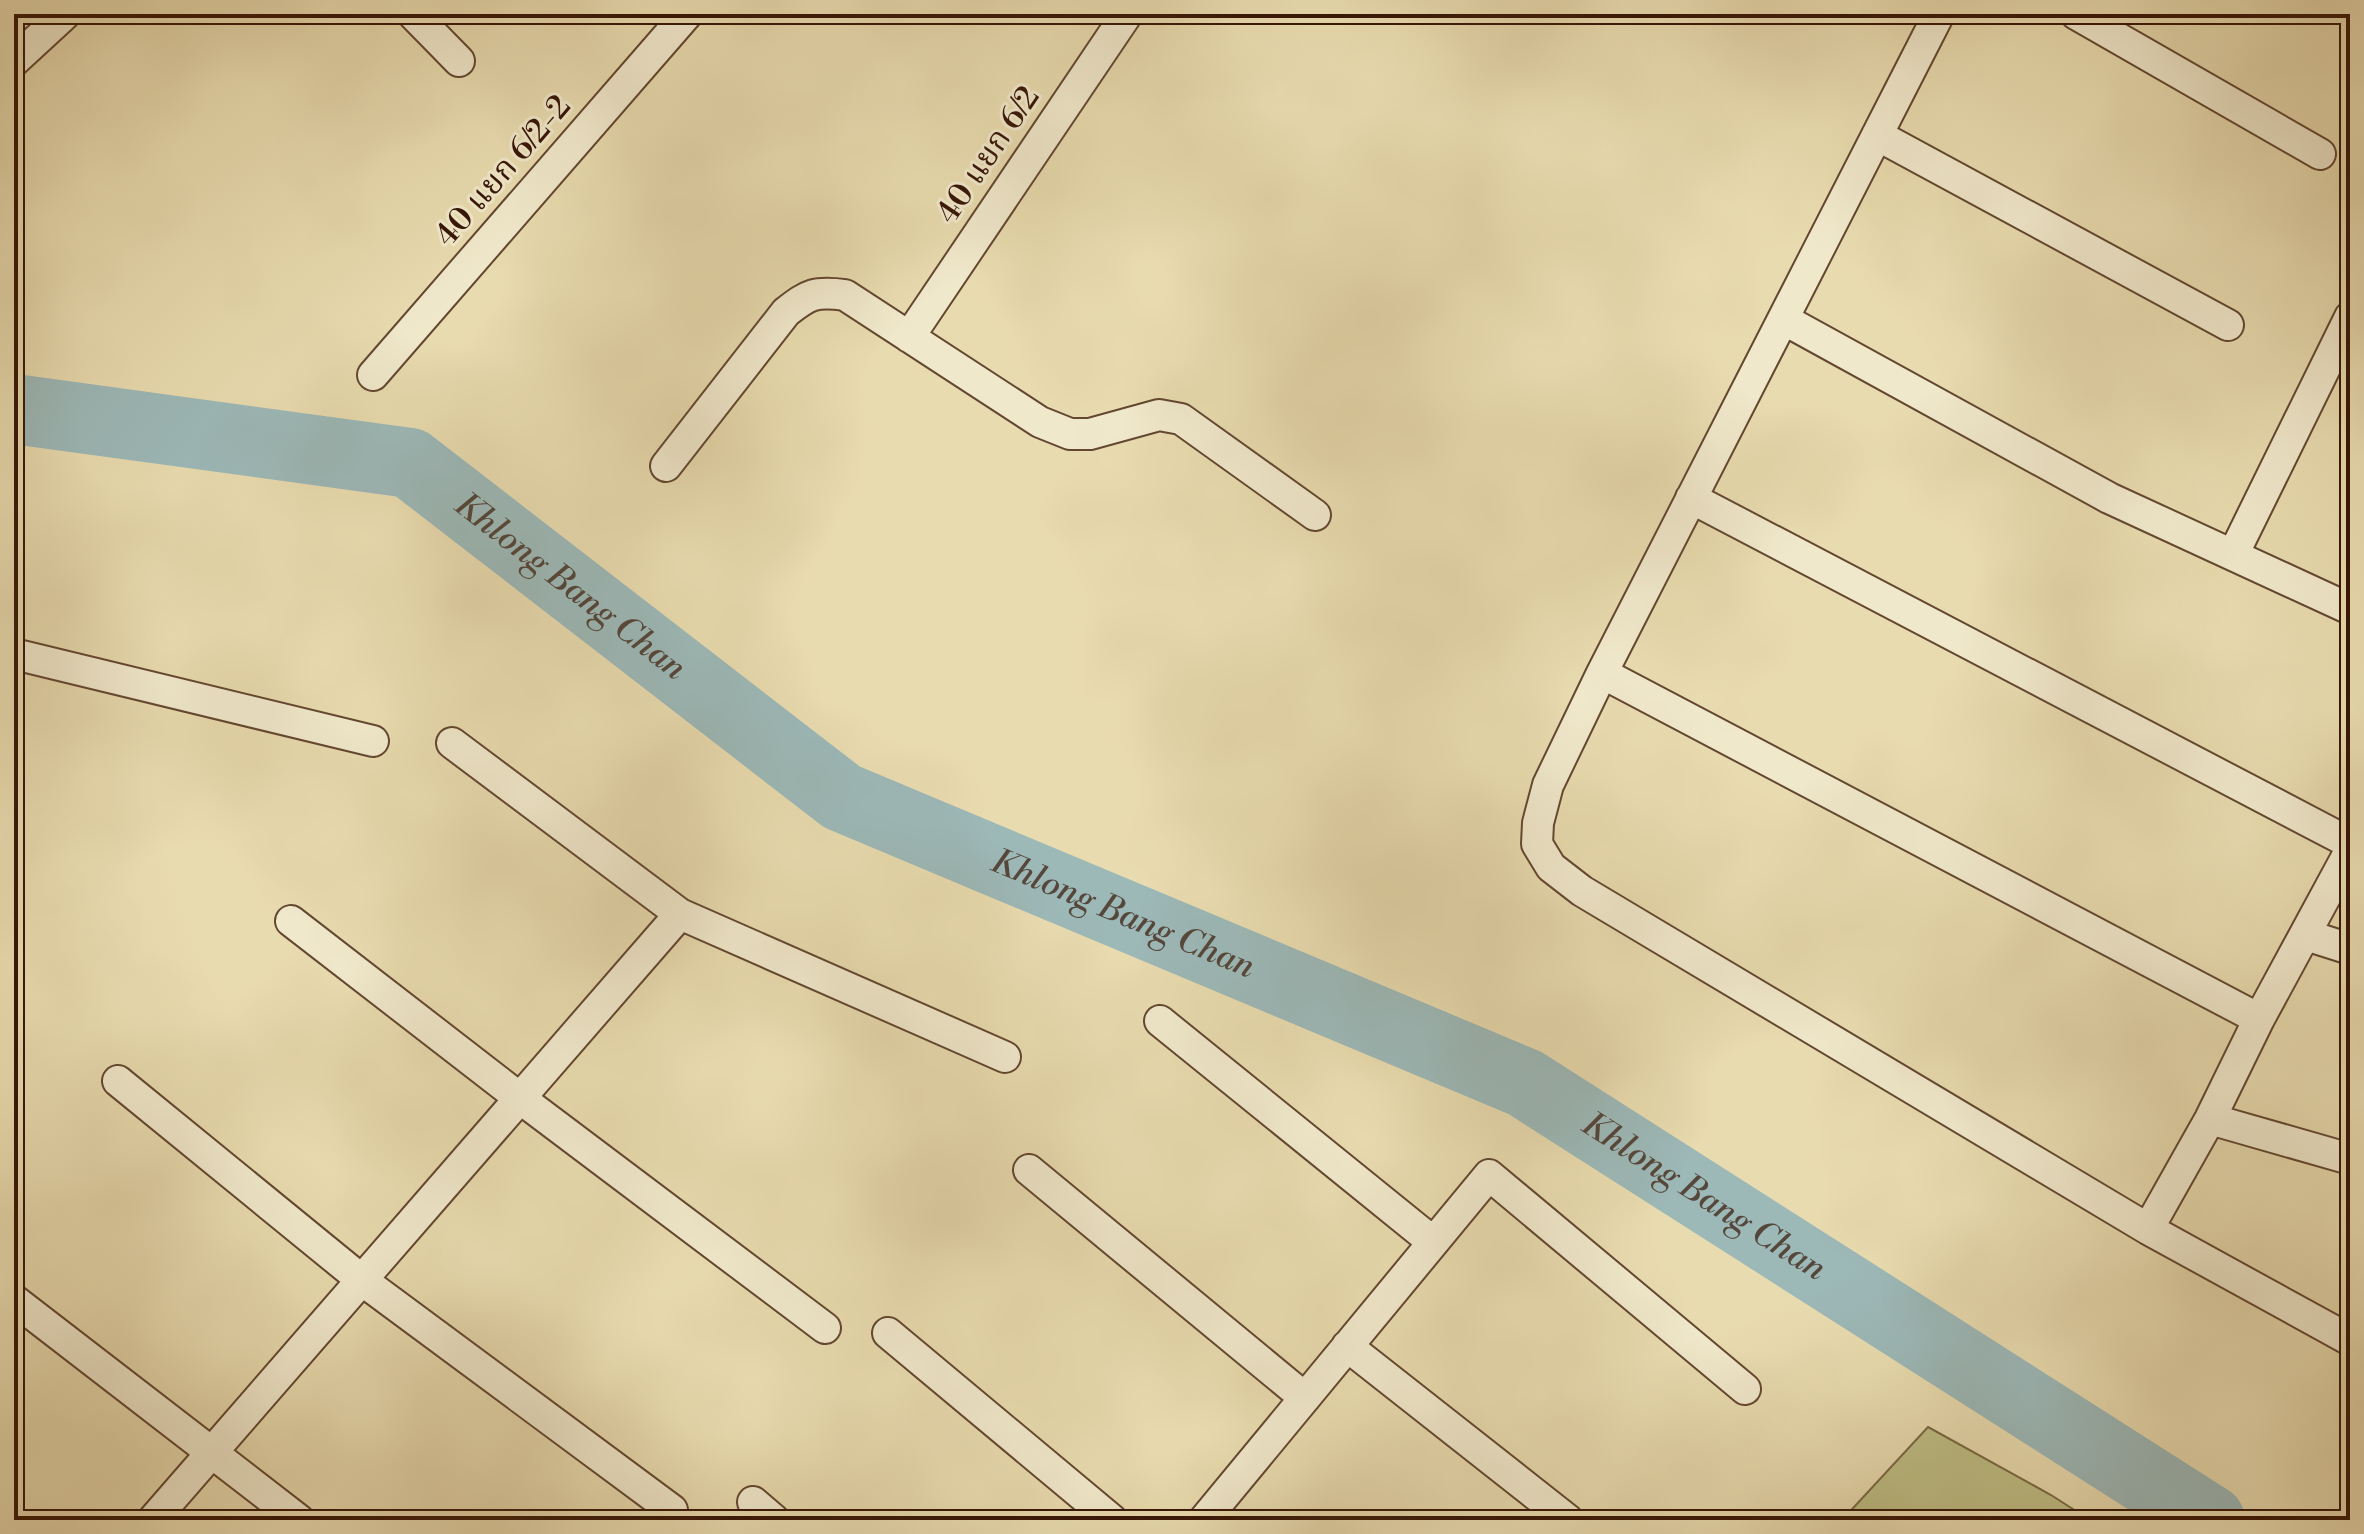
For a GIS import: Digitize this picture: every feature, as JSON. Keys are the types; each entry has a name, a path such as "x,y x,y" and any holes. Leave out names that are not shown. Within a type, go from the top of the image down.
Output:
{"street":[{"path":"14,61 65,14"},
{"path":"413,14 459,61"},
{"name":"40 แยก 6/2-2","path":"373,375 687,14"},
{"name":"40 แยก 6/2","path":"909,337 1127,14"},
{"path":"1939,14 1602,673 1548,785 1538,823 1537,844 1551,867 1582,891 2148,1229 2350,1340"},
{"path":"2076,14 2320,154"},
{"path":"1877,135 2228,325"},
{"path":"666,466 786,312 807,295 824,292 845,295 1040,422 1070,434 1110,430 1159,415 1181,419 1315,515"},
{"path":"2233,555 2350,317"},
{"path":"1783,319 2109,498 2350,609"},
{"path":"1691,498 2350,843"},
{"path":"14,654 373,741"},
{"path":"1602,673 2259,1019"},
{"path":"452,743 680,914 1005,1057"},
{"path":"2148,1229 2210,1119 2259,1019 2350,851"},
{"path":"153,1520 680,914"},
{"path":"291,921 825,1328"},
{"path":"2306,935 2350,949"},
{"path":"1160,1021 1433,1242"},
{"path":"118,1081 363,1281 672,1510"},
{"path":"2210,1119 2350,1159"},
{"path":"1029,1170 1305,1398"},
{"path":"1215,1516 1305,1398 1489,1175 1745,1389"},
{"path":"14,1300 299,1520"},
{"path":"888,1333 1112,1520"},
{"path":"1347,1346 1568,1520"}],"green space":[{"path":"1928,1427 2051,1495 2090,1520 1842,1520"}],"waterway":[{"name":"Khlong Bang Chan","path":"14,409 410,463 842,797 1525,1083 2210,1520"}]}
